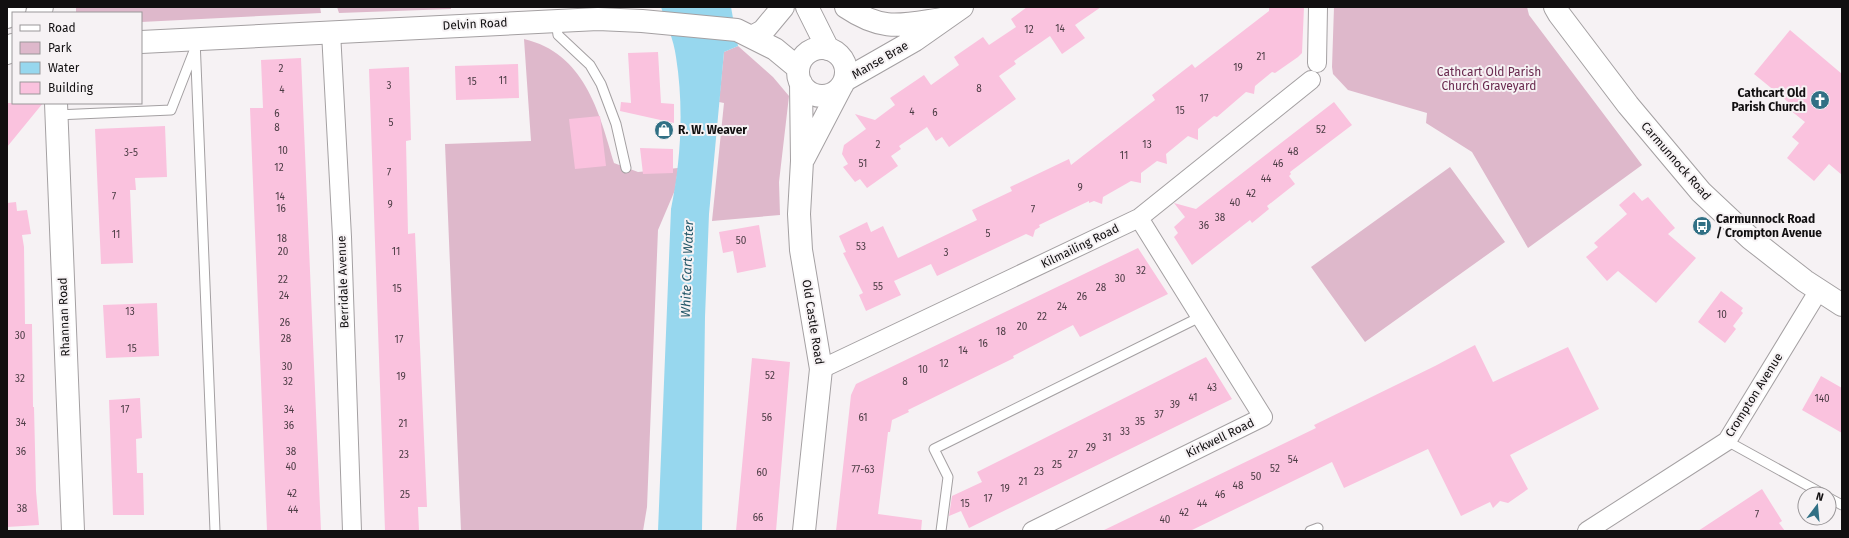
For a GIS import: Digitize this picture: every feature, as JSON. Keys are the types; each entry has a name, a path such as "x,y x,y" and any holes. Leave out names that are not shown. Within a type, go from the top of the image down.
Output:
{"street":[{"path":"7,17 14,7"},
{"path":"745,34 763,31 783,7"},
{"path":"807,7 832,50 841,57 845,64 846,72 843,84 835,93 820,96 805,90 799,75 801,60 813,50 832,50"},
{"path":"846,7 874,23 896,25 954,13"},
{"name":"Kilmailing Road","path":"821,369 1139,218 1314,71 1318,7"},
{"name":"Carmunnock Road","path":"1556,7 1559,14 1628,105 1701,192 1750,238 1819,290 1842,305"},
{"name":"Manse Brae","path":"843,84 915,40 954,13"},
{"name":"Delvin Road","path":"142,42 195,44 331,32 619,16 642,21 745,34 775,49 799,75"},
{"name":"Berridale Avenue","path":"331,32 342,236 352,531"},
{"name":"Manse Brae","path":"832,50 858,54 878,52 915,40"},
{"name":"Old Castle Road","path":"799,75 802,161 800,207 801,250 821,369 804,531"},
{"name":"Old Castle Road","path":"802,161 843,84"},
{"name":"Rhannan Road","path":"56,109 73,531"},
{"name":"Kirkwell Road","path":"1032,531 1263,417 1139,218"},
{"name":"Crompton Avenue","path":"1587,531 1727,441 1819,290"}],"lane":[{"path":"556,19 558,35 590,65 601,84 616,124 626,168"},
{"path":"56,109 171,110 195,44"},
{"path":"195,44 215,531"},
{"path":"941,531 948,477 934,449 1200,317"},
{"path":"1727,441 1809,486"}],"green space":[{"path":"76,7 320,7 321,13 142,22 142,12 76,12"},
{"path":"337,7 451,7 451,9 339,13"},
{"name":"Cathcart Old Parish Church Graveyard","path":"1334,7 1527,7 1529,15 1642,165 1528,248 1472,152 1426,123 1427,113 1348,90 1333,74"},
{"path":"524,39 544,46 561,57 575,71 586,87 595,105 614,163 638,172 678,168 675,190 658,230 647,507 643,531 461,531 445,144 531,141"},
{"path":"738,46 773,77 789,96 779,182 780,215 712,221 724,103 719,102 724,52"},
{"path":"1450,167 1505,242 1365,342 1311,267"}],"water":[{"name":"White Cart Water","path":"661,7 731,7 738,46 724,52 709,214 705,317 702,531 658,531 671,209 679,153 681,114 675,51"}],"building":[{"path":"1027,7 1101,7 1075,25 1085,38 1062,54 1050,36 1014,61 1016,64 999,76 1016,99 949,147 942,137 936,141 927,127 899,146 901,149 891,156 898,166 867,188 860,179 855,182 843,167 848,164 842,154 844,145 866,129 855,114 875,120 895,105 890,98 924,75 931,85 959,65 954,57 983,37 989,45 1016,27 1011,19"},
{"path":"1269,7 1304,7 1302,53 1275,73 1272,72 1255,86 1254,94 1246,92 1217,117 1214,116 1198,129 1198,140 1188,136 1166,154 1167,164 1157,161 1141,173 1141,183 1131,181 1103,197 1102,204 1094,201 1089,203 1089,201 1039,225 1040,227 1035,230 1033,237 1026,234 937,276 931,264 894,281 901,295 866,311 859,295 863,293 843,253 846,252 839,236 867,222 871,232 883,226 898,258 977,220 972,210 1012,191 1010,187 1069,159 1071,165 1155,100 1152,95 1192,64 1195,68 1269,11"},
{"name":"Cathcart Old Parish Church","path":"1790,30 1842,74 1842,175 1829,164 1814,181 1787,158 1799,143 1792,137 1805,122 1790,110 1793,106 1754,74"},
{"path":"658,52 661,103 674,104 674,123 620,111 621,102 631,103 628,53"},
{"path":"301,58 321,531 267,531 250,108 263,108 261,60"},
{"path":"518,64 519,98 456,100 455,66"},
{"path":"409,67 411,140 406,141 408,234 415,233 427,507 418,507 419,531 385,531 369,69"},
{"path":"1334,102 1352,125 1290,172 1291,174 1289,176 1295,184 1267,206 1269,209 1252,223 1250,220 1192,265 1174,237 1178,233 1174,227 1185,217 1174,203 1196,209"},
{"path":"7,103 42,104 7,147"},
{"path":"600,116 606,166 575,169 569,119"},
{"path":"165,126 167,177 135,178 136,190 130,190 133,263 101,264 95,129"},
{"path":"640,148 673,149 673,173 643,174"},
{"path":"1634,192 1642,201 1648,197 1675,228 1668,234 1696,258 1656,303 1618,271 1607,281 1586,257 1598,247 1594,243 1627,214 1619,205"},
{"path":"16,202 17,211 27,210 31,234 22,235 24,247 25,324 32,324 33,407 36,491 39,525 7,527 7,203"},
{"path":"759,225 766,267 737,273 733,251 723,253 719,232"},
{"path":"1138,248 1168,294 1080,337 1073,325 1013,356 1014,358 908,410 909,412 892,420 890,432 888,432 878,514 922,520 921,531 836,531 851,395 856,384"},
{"path":"1721,291 1743,308 1741,311 1743,313 1733,326 1736,329 1725,343 1698,322"},
{"path":"157,303 159,356 106,358 103,305"},
{"path":"1475,345 1493,382 1568,347 1599,409 1510,455 1528,489 1508,503 1500,501 1493,508 1490,502 1461,516 1428,449 1344,488 1332,462 1190,531 1102,531 1316,428 1314,425"},
{"path":"1206,357 1232,399 969,528 961,511 949,516 952,496 982,482 977,472"},
{"path":"752,358 790,362 776,531 736,531"},
{"path":"1821,376 1842,388 1842,433 1802,410"},
{"path":"140,398 142,438 136,439 137,473 143,473 144,515 113,515 109,400"},
{"path":"1762,489 1782,521 1779,523 1785,531 1698,531"}],"place":[{"name":"Cathcart Old Parish Church","path":"1820,100"},
{"name":"R. W. Weaver","path":"664,130"},
{"name":"Carmunnock Road / Crompton Avenue","path":"1702,226"}]}
